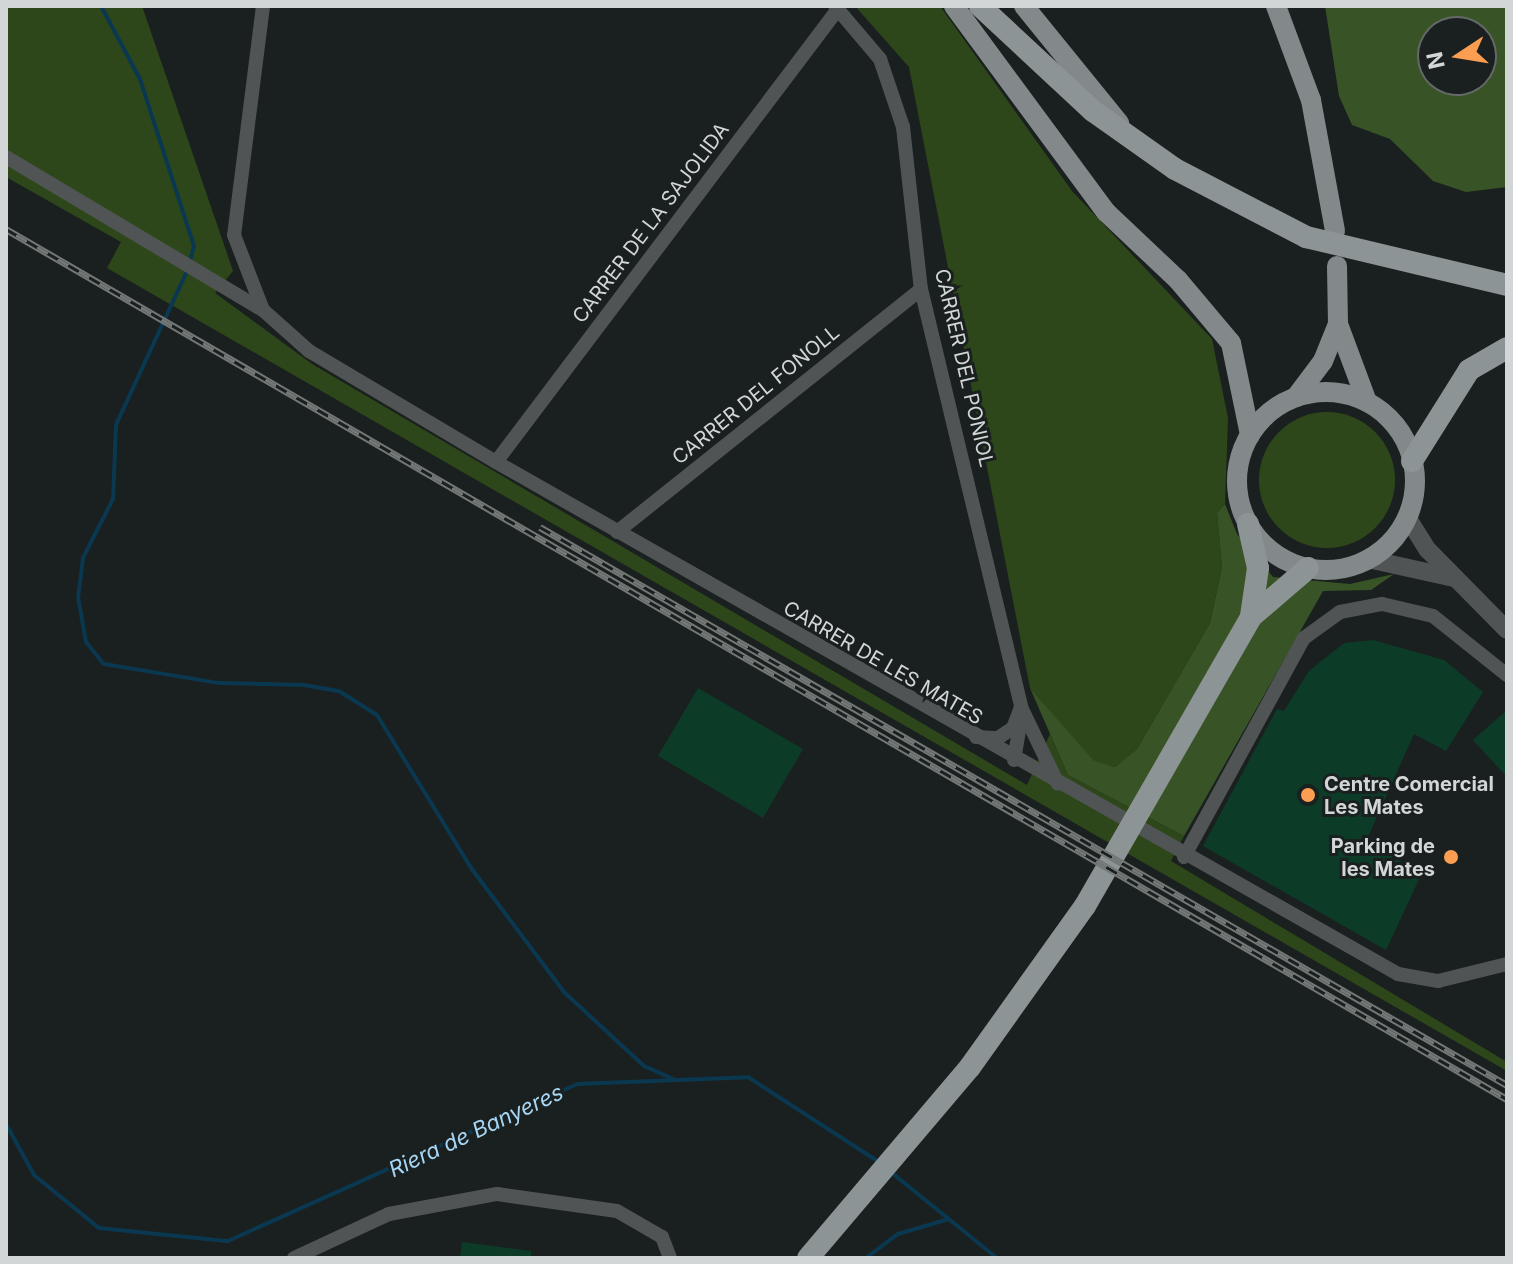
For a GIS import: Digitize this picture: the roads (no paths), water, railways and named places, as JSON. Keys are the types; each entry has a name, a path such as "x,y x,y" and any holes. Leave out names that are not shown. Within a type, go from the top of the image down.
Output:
{"highway":[{"path":"980,6 1020,49 1137,144 1306,237 1361,255 1507,285"},
{"path":"1412,461 1469,370 1503,349"},
{"path":"1248,524 1258,568 1251,617"},
{"path":"808,1258 912,1135 1085,906 1154,791 1251,617 1308,568"}],"main road":[{"path":"954,6 1106,212 1178,280 1231,343 1250,435 1238,472 1248,524 1274,552 1308,568 1368,559 1407,517 1412,461 1396,427 1367,402 1332,392 1296,397"},
{"path":"1024,6 1045,40 1137,144"},
{"path":"1270,10 1294,54 1311,100 1335,231"},
{"path":"1337,266 1338,324 1367,402"},
{"path":"1250,435 1296,397 1323,361 1338,324"}],"street":[{"path":"263,6 234,235 263,310"},
{"name":"CARRER DEL PONIOL","path":"836,7 880,59 903,127 921,289 1021,707 1058,784"},
{"name":"CARRER DE LA SAJOLIDA","path":"496,462 836,7"},
{"name":"CARRER DE LES MATES","path":"6,157 263,310 309,351 496,462 1184,857 1398,974 1438,981 1507,964"},
{"name":"CARRER DEL FONOLL","path":"617,532 921,289"},
{"path":"1407,517 1457,579 1507,630"},
{"path":"1368,559 1457,579"},
{"path":"1184,857 1304,638 1340,612 1382,604 1433,616 1507,675"},
{"path":"964,732 998,738 1013,728 1021,707"},
{"name":"CARRER DEL PONIOL","path":"1014,760 1021,707"},
{"path":"294,1258 389,1214 497,1194 617,1211 662,1237 670,1258"}],"waterway":[{"path":"101,6 140,79 194,246 190,261"},
{"path":"188,269 116,425 113,499 83,558 78,597 86,642 104,664 219,683 304,685 339,691 377,715 471,868 564,992 644,1066 676,1080"},
{"name":"Riera de Banyeres","path":"6,1124 34,1175 99,1228 228,1241 577,1084 748,1077 879,1162"},
{"name":"Riera de Banyeres","path":"892,1173 997,1258"},
{"path":"866,1258 898,1234 949,1219"}],"railway":[{"path":"6,229 1507,1099"},
{"path":"540,527 1507,1085"}],"place":[{"name":"Centre Comercial Les Mates","path":"1308,795"},
{"name":"Parking de les Mates","path":"1451,857"}]}
